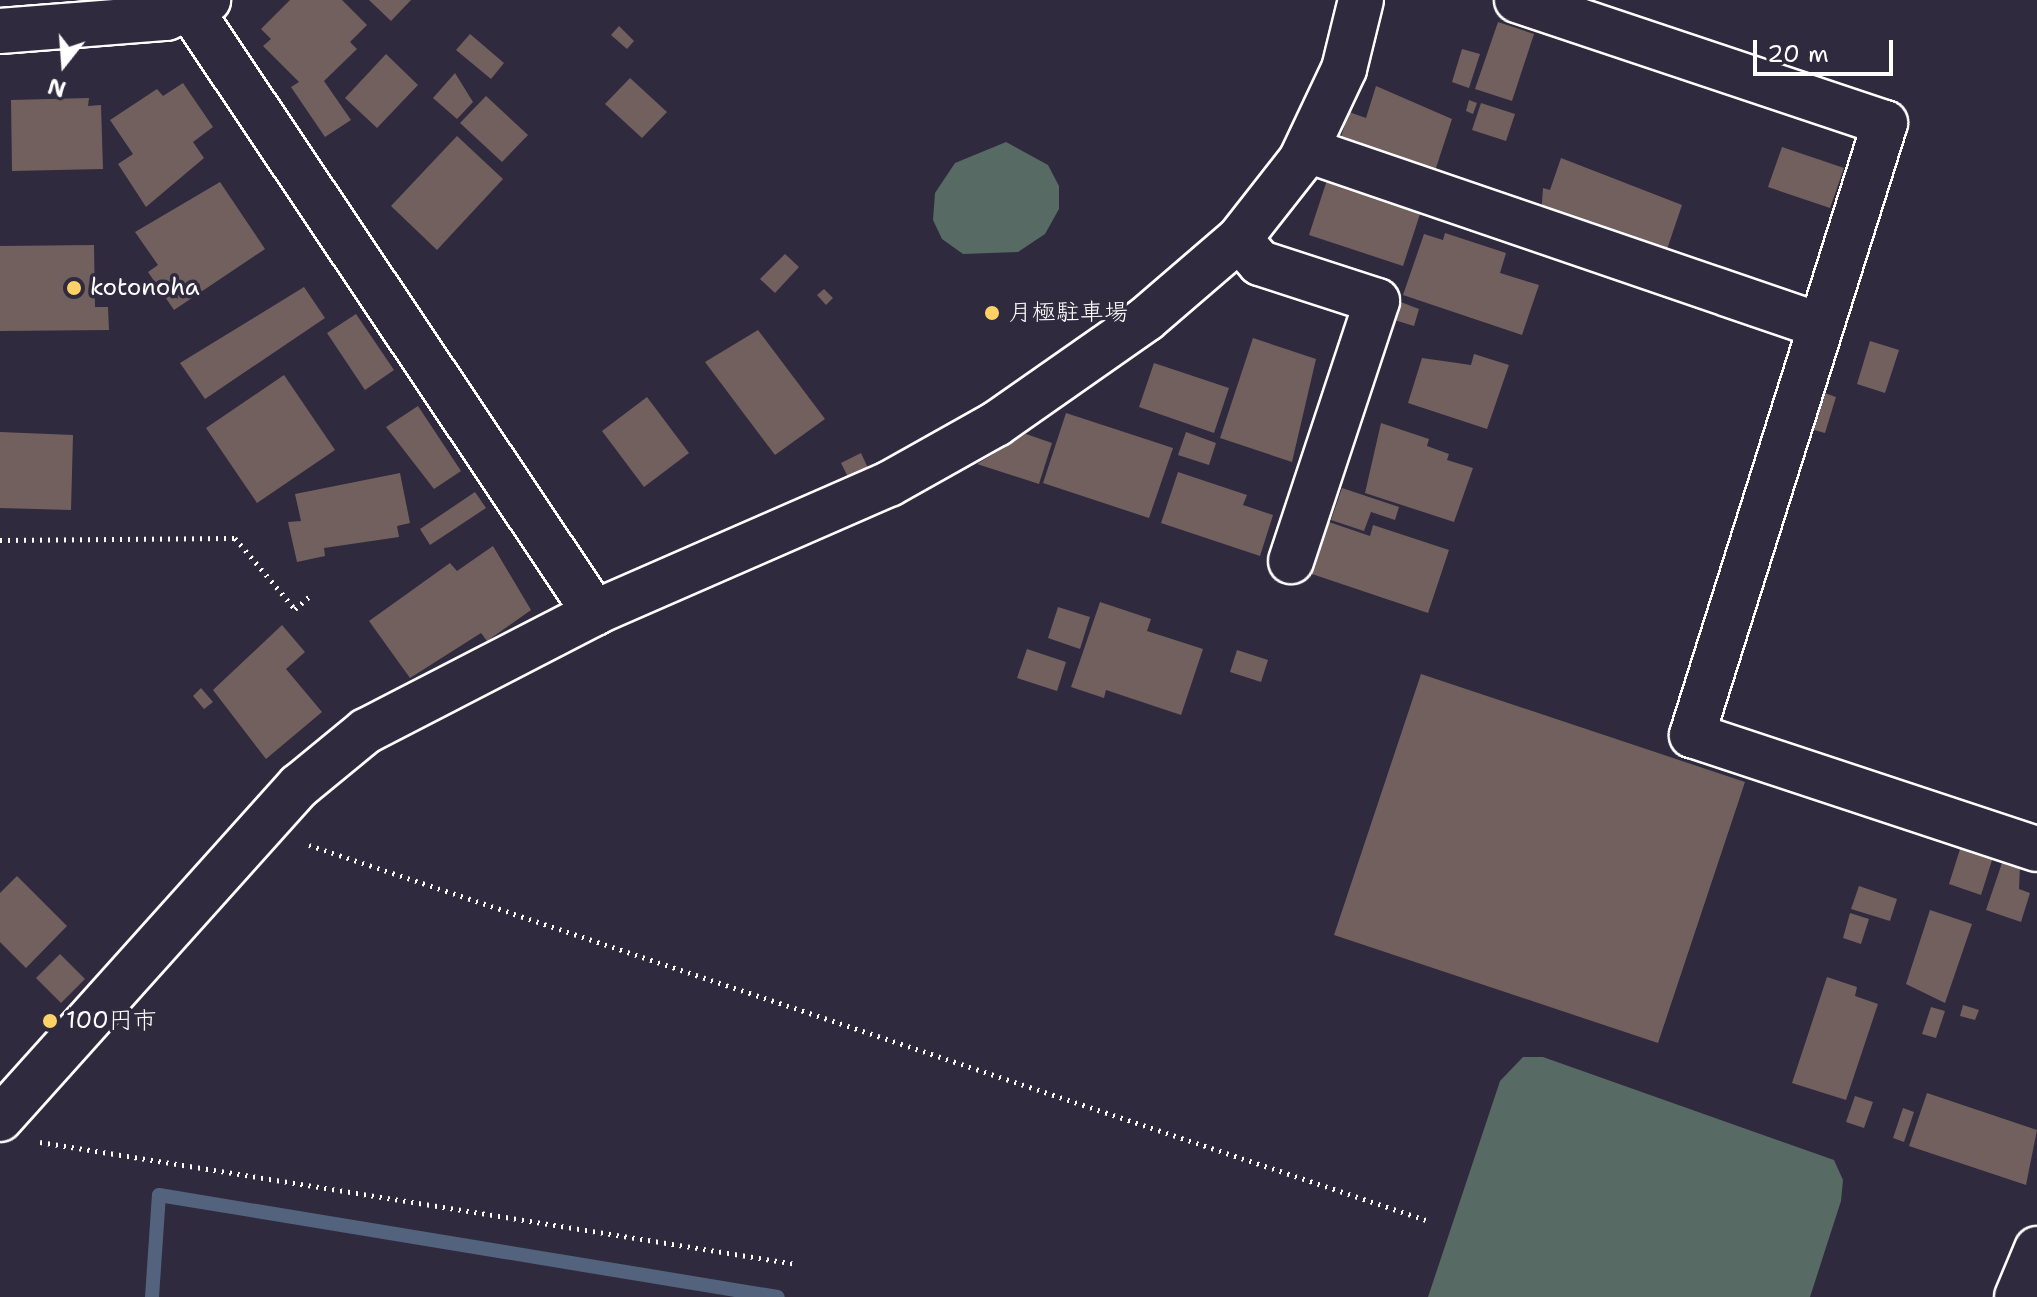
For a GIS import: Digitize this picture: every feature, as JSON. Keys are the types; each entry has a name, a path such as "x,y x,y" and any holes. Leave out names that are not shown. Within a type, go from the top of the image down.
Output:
{"street":[{"path":"11,1129 264,824 366,731 595,613 780,537 943,455 1123,336 1239,239 1307,150 1344,69 1361,0"},
{"path":"1517,0 1885,123 1692,735 2037,849"},
{"path":"0,31 166,18 194,3 595,613"},
{"path":"1307,150 1821,326"},
{"path":"1239,239 1260,263 1377,301 1291,561"},
{"path":"2017,1297 2037,1249"}],"path":[{"path":"0,540 235,538 295,609 311,595"},
{"path":"264,824 278,835 1426,1220"},
{"path":"11,1129 797,1264"}],"green space":[{"path":"1006,142 1048,165 1059,186 1059,209 1045,234 1018,252 963,254 942,239 933,220 935,193 955,163"},
{"path":"1523,1057 1543,1057 1834,1160 1843,1180 1841,1201 1810,1297 1428,1297 1500,1081"}],"building":[{"path":"290,0 342,0 367,25 350,42 357,49 324,81 351,120 325,137 291,87 299,82 263,46 271,39 261,29"},
{"path":"369,0 411,0 391,21"},
{"path":"1498,22 1534,34 1512,101 1475,89"},
{"path":"619,26 634,41 627,49 611,35"},
{"path":"470,34 504,63 491,79 456,50"},
{"path":"1462,49 1480,54 1469,88 1452,82"},
{"path":"386,54 418,85 377,128 345,98"},
{"path":"455,73 473,102 457,119 433,98"},
{"path":"630,78 667,112 642,138 605,104"},
{"path":"183,83 213,127 193,142 204,158 146,207 118,164 133,154 110,120 157,89 163,96"},
{"path":"1376,86 1452,119 1435,171 1340,140 1349,112 1366,118"},
{"path":"486,96 528,135 502,162 460,123"},
{"path":"89,98 88,106 101,105 103,169 12,171 11,100"},
{"path":"1469,100 1477,103 1473,114 1466,111"},
{"path":"1481,103 1515,114 1506,141 1472,130"},
{"path":"457,136 503,179 437,250 391,206"},
{"path":"1782,147 1844,168 1830,208 1768,187"},
{"path":"1561,158 1682,205 1664,258 1541,216 1543,188 1550,190"},
{"path":"1327,180 1421,211 1403,266 1309,235"},
{"path":"220,182 265,249 174,310 148,272 158,265 135,232"},
{"path":"1445,233 1506,253 1500,273 1539,285 1522,335 1403,295 1424,234 1443,240"},
{"path":"94,245 95,307 108,307 109,330 0,331 0,246"},
{"path":"785,254 799,267 775,293 760,279"},
{"path":"304,287 325,318 205,399 180,363"},
{"path":"824,289 833,298 826,305 817,295"},
{"path":"1398,301 1419,309 1414,326 1391,319"},
{"path":"356,314 394,370 365,390 327,333"},
{"path":"758,330 825,419 775,455 705,362"},
{"path":"1253,338 1316,359 1292,462 1220,438"},
{"path":"1870,341 1899,350 1885,393 1857,384"},
{"path":"1474,354 1509,365 1487,429 1408,403 1422,358 1471,365"},
{"path":"1154,363 1229,388 1214,433 1139,407"},
{"path":"284,375 335,450 257,503 206,428"},
{"path":"1822,392 1836,397 1825,433 1811,429"},
{"path":"647,397 689,453 644,487 602,431"},
{"path":"418,406 461,471 434,489 386,427"},
{"path":"1066,413 1173,448 1149,518 1043,483"},
{"path":"1381,423 1429,439 1427,446 1449,454 1447,460 1473,468 1454,522 1365,493"},
{"path":"0,432 73,435 71,510 0,508"},
{"path":"1186,432 1216,443 1209,465 1178,455"},
{"path":"1026,434 1052,443 1039,484 977,464"},
{"path":"861,453 868,468 848,477 841,463"},
{"path":"1178,472 1247,495 1243,505 1273,515 1260,556 1161,523"},
{"path":"400,473 410,523 397,526 399,537 324,548 325,556 297,562 288,522 301,521 295,494"},
{"path":"1342,488 1399,507 1395,520 1371,512 1364,531 1331,520"},
{"path":"475,492 486,508 430,545 420,529"},
{"path":"1326,521 1370,536 1373,525 1449,550 1428,613 1309,573"},
{"path":"493,546 531,610 487,641 481,633 410,678 369,621 450,563 457,571"},
{"path":"1100,602 1151,619 1147,631 1203,649 1181,715 1106,690 1104,698 1071,687"},
{"path":"1058,607 1090,617 1080,649 1048,638"},
{"path":"282,625 305,652 286,669 322,712 266,759 213,690"},
{"path":"1027,649 1066,662 1057,691 1017,678"},
{"path":"1237,650 1268,660 1261,682 1230,672"},
{"path":"1421,674 1745,782 1658,1043 1334,935"},
{"path":"201,688 213,702 204,709 193,696"},
{"path":"1961,846 1993,857 1981,895 1949,884"},
{"path":"2003,860 2020,866 2019,889 2030,893 2021,922 1986,910"},
{"path":"17,876 67,926 26,968 0,942 0,893"},
{"path":"1859,886 1897,899 1890,921 1851,909"},
{"path":"1930,910 1972,924 1945,1003 1906,984"},
{"path":"1850,913 1869,919 1861,944 1843,938"},
{"path":"60,954 85,979 61,1003 36,978"},
{"path":"1827,977 1857,987 1855,996 1878,1004 1846,1100 1792,1083"},
{"path":"1963,1005 1979,1010 1975,1020 1960,1016"},
{"path":"1931,1007 1945,1011 1936,1038 1922,1034"},
{"path":"1927,1093 2037,1130 2026,1185 1909,1146"},
{"path":"1855,1096 1873,1102 1864,1128 1846,1122"},
{"path":"1903,1108 1914,1112 1904,1142 1893,1138"}],"waterway":[{"path":"152,1297 159,1195 778,1297"}],"place":[{"name":"kotonoha","path":"74,288"},
{"name":"月極駐車場","path":"992,313"},
{"name":"100円市","path":"50,1021"}]}
